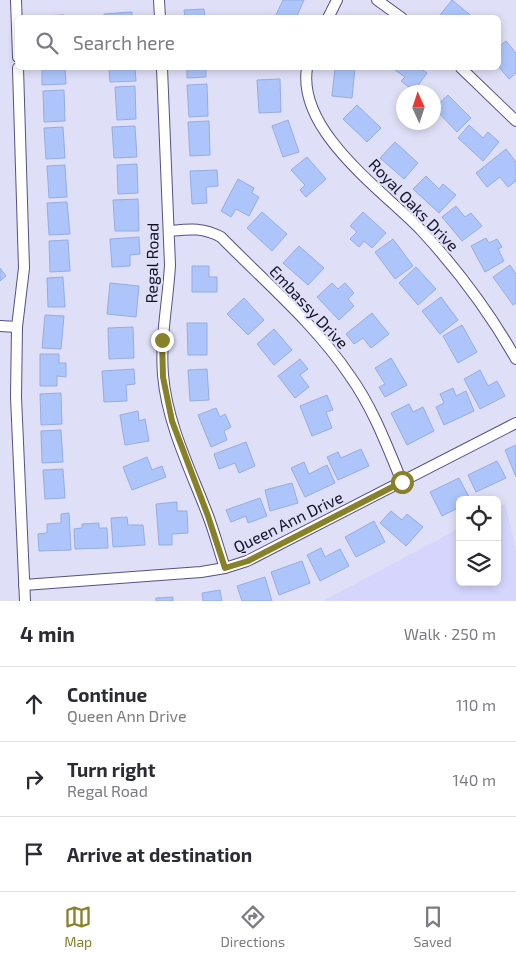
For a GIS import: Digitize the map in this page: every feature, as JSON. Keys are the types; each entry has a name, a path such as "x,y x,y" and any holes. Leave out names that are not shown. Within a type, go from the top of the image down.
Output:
{"street":[{"path":"16,0 17,15"},
{"path":"160,0 160,15"},
{"path":"330,15 337,0"},
{"path":"377,0 398,15"},
{"path":"18,70 24,268 17,327 16,397 25,601"},
{"name":"Regal Road","path":"162,70 170,265 162,340 163,377 172,421 208,516 225,568"},
{"name":"Royal Oaks Drive","path":"307,70 307,92 313,111 324,131 341,152 420,230 458,274 516,359"},
{"path":"463,70 516,121"},
{"name":"Embassy Drive","path":"169,231 192,228 208,230 221,237 325,342 351,377 372,412 402,482"},
{"path":"0,326 17,327"},
{"name":"Queen Ann Drive","path":"24,585 201,572 225,568 248,561 516,423"}],"shaded area":[{"path":"505,504 516,548 516,601 323,601 456,530 456,586 501,586 501,506"}],"building":[{"path":"283,0 304,0 297,15 276,15"},
{"path":"452,0 470,15 440,15"},
{"path":"204,9 205,15 185,15 184,10"},
{"path":"132,12 132,15 104,14"},
{"path":"506,41 516,53 516,73 509,79 501,70 501,45"},
{"path":"42,70 65,70 66,84 42,85"},
{"path":"109,70 135,70 136,81 110,82"},
{"path":"187,70 206,70 206,77 187,78"},
{"path":"335,70 355,70 352,98 332,96"},
{"path":"395,70 423,70 427,73 418,85 406,85 401,81 405,77"},
{"path":"280,79 281,112 259,113 257,80"},
{"path":"207,84 208,116 189,117 187,85"},
{"path":"135,86 136,119 117,120 115,87"},
{"path":"64,90 65,121 44,122 43,91"},
{"path":"448,95 471,118 457,132 441,115 441,102"},
{"path":"357,105 381,128 367,142 343,119"},
{"path":"288,120 299,152 283,157 272,126"},
{"path":"209,121 210,155 190,156 188,122"},
{"path":"469,125 483,138 488,132 499,142 483,161 458,138"},
{"path":"135,126 137,157 114,158 112,127"},
{"path":"63,127 65,158 46,159 44,128"},
{"path":"395,142 418,163 404,179 380,158"},
{"path":"506,149 516,162 516,181 508,187 500,177 487,187 476,173"},
{"path":"307,157 326,179 306,197 300,190 305,185 291,170"},
{"path":"137,164 138,193 118,194 117,165"},
{"path":"65,165 67,197 49,198 47,166"},
{"path":"217,170 218,186 206,187 207,203 192,204 190,171"},
{"path":"426,176 439,189 443,184 456,195 439,213 413,189"},
{"path":"238,179 254,188 252,193 259,197 249,216 236,209 231,217 221,211"},
{"path":"138,199 139,231 115,231 113,200"},
{"path":"67,202 70,234 49,235 47,203"},
{"path":"456,206 465,217 471,213 482,226 462,241 442,217"},
{"path":"262,212 287,234 272,251 247,228"},
{"path":"363,212 386,233 372,248 364,241 359,247 350,239 357,232 350,226"},
{"path":"139,237 140,254 130,255 130,266 112,267 110,239"},
{"path":"486,238 489,243 497,239 502,247 498,249 504,261 485,272 471,246"},
{"path":"393,239 413,266 395,279 375,252"},
{"path":"68,240 70,271 50,272 49,241"},
{"path":"299,246 324,268 308,285 283,263"},
{"path":"510,265 516,274 516,303 513,305 493,277"},
{"path":"192,266 209,266 209,277 217,277 217,292 192,292"},
{"path":"416,267 436,289 418,305 399,283"},
{"path":"0,268 6,276 0,281"},
{"path":"63,277 65,307 48,307 47,278"},
{"path":"110,283 139,286 136,317 107,314"},
{"path":"332,283 338,289 345,283 354,293 348,299 354,306 339,320 317,297"},
{"path":"441,297 458,320 440,334 422,311"},
{"path":"244,298 264,320 248,335 227,314"},
{"path":"372,313 389,334 371,348 363,338 354,344 346,334"},
{"path":"45,315 64,316 61,349 42,348"},
{"path":"187,323 207,323 207,355 188,355"},
{"path":"462,325 477,352 458,363 443,336"},
{"path":"133,327 134,358 109,359 108,328"},
{"path":"274,329 292,350 274,365 257,344"},
{"path":"40,354 59,354 59,363 66,363 66,377 57,376 57,386 40,386"},
{"path":"391,358 407,385 385,397 379,387 385,384 375,368"},
{"path":"300,359 308,369 300,375 309,387 295,398 278,376"},
{"path":"134,369 135,384 126,385 127,401 104,402 102,371"},
{"path":"207,369 209,400 190,401 188,370"},
{"path":"480,370 488,386 497,381 505,396 480,409 464,379"},
{"path":"453,388 456,396 466,391 474,411 444,425 436,407 444,403 440,394"},
{"path":"61,393 62,424 41,425 40,394"},
{"path":"327,395 333,410 326,412 332,428 312,436 300,406"},
{"path":"409,404 413,412 423,407 434,431 407,445 391,413"},
{"path":"216,408 220,417 225,414 231,427 224,431 227,440 211,447 198,415"},
{"path":"138,411 139,421 145,419 149,441 125,445 120,415"},
{"path":"61,430 63,462 42,463 41,431"},
{"path":"246,442 255,466 239,473 235,463 219,469 214,454"},
{"path":"516,445 516,477 505,450"},
{"path":"361,449 369,466 338,480 327,457 338,452 341,458"},
{"path":"147,457 152,470 162,466 166,477 132,490 123,467"},
{"path":"497,461 506,478 476,492 468,475"},
{"path":"304,462 309,474 327,465 335,483 305,497 291,468"},
{"path":"63,469 65,498 45,499 43,470"},
{"path":"459,478 468,496 456,496 456,509 442,516 430,492"},
{"path":"292,483 298,503 270,511 265,490"},
{"path":"260,498 267,516 248,523 246,516 231,522 226,510"},
{"path":"177,502 177,511 187,511 188,533 172,534 172,545 159,545 156,504"},
{"path":"391,511 402,520 407,514 423,527 406,546 380,523"},
{"path":"69,513 71,550 39,551 38,534 47,533 47,524 61,523 61,514"},
{"path":"127,517 128,525 143,525 145,545 113,547 111,518"},
{"path":"374,521 385,542 356,557 345,537"},
{"path":"99,523 99,528 107,528 108,548 75,549 74,529 82,528 82,524"},
{"path":"321,548 325,557 340,549 349,566 320,581 307,555"},
{"path":"302,561 310,583 279,595 271,572"},
{"path":"265,577 272,601 242,601 237,586"},
{"path":"220,590 222,601 203,601 202,593"},
{"path":"173,597 173,601 156,601 156,598"}],"route":[{"path":"162,340 163,377 172,421 208,516 225,568 248,561 402,482"}]}
